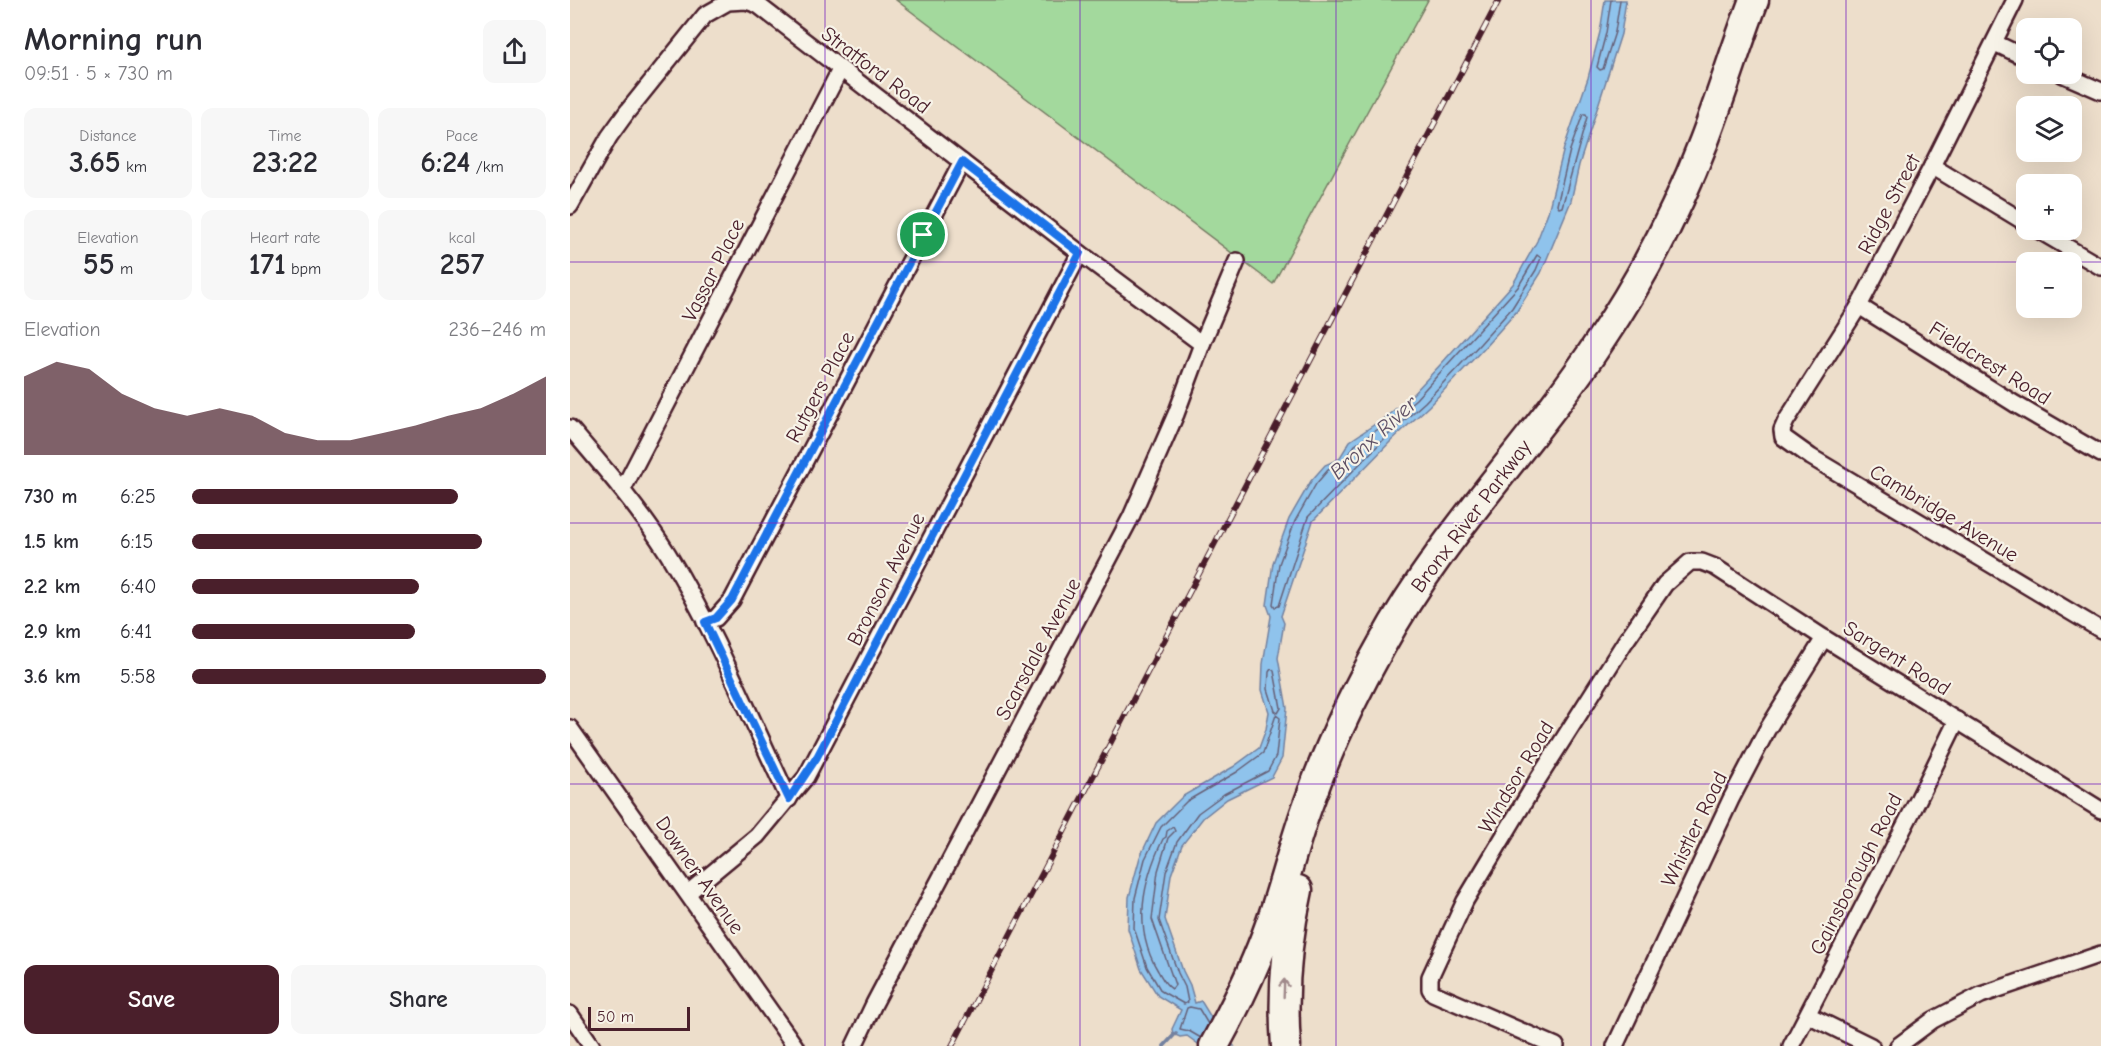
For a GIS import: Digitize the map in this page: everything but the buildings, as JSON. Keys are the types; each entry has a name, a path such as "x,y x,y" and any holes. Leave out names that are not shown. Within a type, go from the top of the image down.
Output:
{"highway":[{"name":"Bronx River Parkway","path":"1218,1039 1242,993 1262,947 1317,780 1370,665 1394,621 1430,565 1566,391 1628,297 1663,232 1695,164 1754,0"},
{"name":"Bronx River Parkway","path":"1286,1046 1285,973 1296,901 1320,814 1363,714 1397,648 1435,585 1589,385 1642,302 1681,228 1710,165 1770,0"}],"street":[{"name":"Stratford Road","path":"570,206 609,137 705,15 717,7 738,0 746,1 758,5 840,70 1202,344"},
{"name":"Ridge Street","path":"1786,421 1859,306 2015,0"},
{"path":"1995,43 2016,53"},
{"name":"Vassar Place","path":"623,489 840,70"},
{"path":"2082,83 2101,91"},
{"name":"Rutgers Place","path":"705,622 716,618 732,600 962,162"},
{"path":"1932,166 2016,217"},
{"path":"2055,240 2101,267"},
{"name":"Bronson Avenue","path":"688,893 757,836 789,799 817,757 1080,253"},
{"name":"Scarsdale Avenue","path":"854,1046 873,1004 1131,517 1172,423 1237,261"},
{"name":"Fieldcrest Road","path":"1859,306 2015,404 2101,454"},
{"name":"Cambridge Avenue","path":"1786,421 1782,430 1784,437 1811,457 2101,630"},
{"path":"570,428 623,489 668,555 705,622 789,799"},
{"name":"Sargent Road","path":"1671,579 1690,562 1702,562 1715,567 1824,638 2101,810"},
{"name":"Windsor Road","path":"1556,1046 1433,993 1430,989 1430,977 1465,902 1538,779 1624,642 1665,584 1671,579"},
{"name":"Whistler Road","path":"1615,1046 1731,799 1767,730 1824,638"},
{"name":"Gainsborough Road","path":"1791,1046 1957,720"},
{"name":"Downer Avenue","path":"570,728 795,1046"},
{"path":"1898,1046 1933,1020 1981,995 2101,954"},
{"path":"570,1014 592,1046"},
{"path":"1808,1015 1871,1046"}],"green space":[{"path":"896,0 1428,0 1273,284"}],"water":[{"name":"Bronx River","path":"1605,0 1626,0 1621,34 1579,165 1571,201 1541,273 1517,311 1484,348 1313,521 1281,616 1284,623 1278,658 1287,708 1282,758 1272,777 1227,799 1203,818 1182,845 1171,875 1165,919 1195,1003 1201,1001 1217,1027 1234,1046 1201,1046 1187,1036 1180,1037 1173,1034 1172,1029 1181,1010 1158,996 1141,969 1128,929 1129,897 1140,857 1156,823 1183,796 1233,767 1259,748 1269,712 1262,690 1263,664 1271,616 1267,605 1273,563 1289,519 1311,481 1325,465 1339,459 1350,441 1387,416 1412,395 1513,284 1537,241 1548,212 1564,148 1588,78 1600,32"}],"waterway":[{"path":"1164,1046 1176,1033"}],"railway":[{"path":"952,1046 1499,0"}],"route":[{"path":"962,162 1080,253 817,757 806,777 789,799 705,622 716,618 732,600 923,235 962,162"}]}
